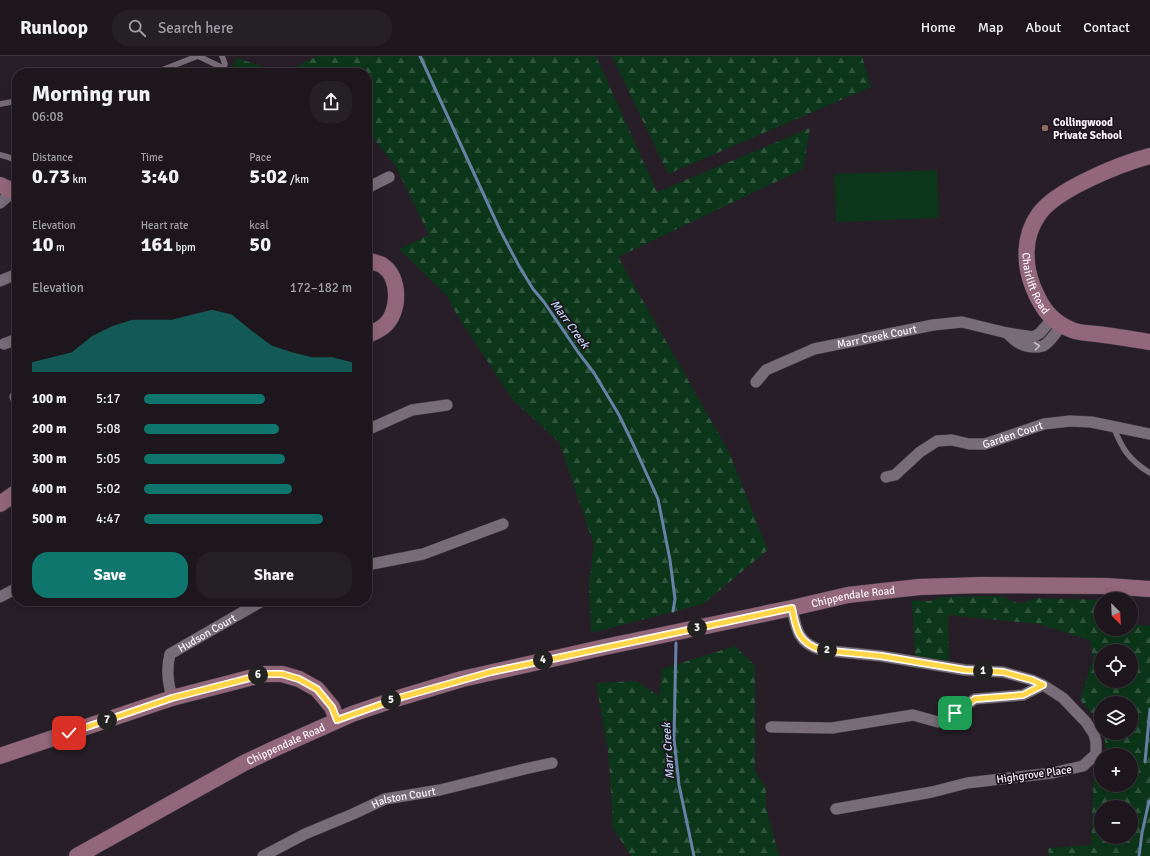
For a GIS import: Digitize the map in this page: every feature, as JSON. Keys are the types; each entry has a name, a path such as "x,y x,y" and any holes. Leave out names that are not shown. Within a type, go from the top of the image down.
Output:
{"street":[{"name":"Chairlift Road","path":"1147,156 1084,182 1059,196 1039,214 1028,238 1026,257 1029,275 1038,300 1057,322 1073,330 1150,342"},
{"path":"372,185 388,177"},
{"path":"0,202 10,189"},
{"path":"372,262 382,265 390,274 395,285 396,306 385,326 372,332"},
{"path":"0,281 12,276"},
{"name":"Marr Creek Court","path":"756,382 766,370 814,348 962,322 1007,333 1033,337 1057,322"},
{"path":"4,344 12,341"},
{"path":"372,428 412,410 447,405"},
{"name":"Garden Court","path":"886,477 896,475 920,452 937,442 952,440 969,444 985,444 1044,424 1070,421 1091,422 1150,434"},
{"path":"0,504 12,496"},
{"path":"372,564 423,554 503,524"},
{"name":"Chippendale Road","path":"77,856 244,763 278,746 337,720 402,697 469,677 848,595 919,587 1106,586 1150,588"},
{"path":"0,597 12,591"},
{"name":"Hudson Court","path":"172,698 167,681 170,654 253,606"},
{"name":"Highgrove Place","path":"792,608 800,637 808,645 814,648 881,656 965,670 1003,672 1032,680 1063,698 1086,722 1094,734 1096,742 1096,754 1083,766 1052,773 967,783 932,792 836,809"},
{"path":"0,756 172,698 265,674 282,674 299,679 317,689 332,707 337,720"},
{"path":"771,727 832,728 913,715 938,722 955,713 975,699 1023,695 1043,685"},
{"name":"Halston Court","path":"263,856 305,834 385,799 440,790 552,763"}],"lane":[{"path":"167,68 198,56 219,68"},
{"path":"222,56 225,64 223,68"},
{"path":"0,104 12,102"},
{"path":"0,155 12,159"},
{"path":"1113,426 1129,457 1150,473"}],"green space":[{"path":"318,56 596,56 657,192 810,128 803,169 618,257 729,452 768,550 703,604 591,633 589,582 594,545 559,442 513,400 457,315 447,296 399,249 429,235 395,165 372,137 372,68 292,68"},
{"path":"612,56 862,56 871,87 668,174"},
{"path":"237,58 266,68 232,68"},
{"path":"937,170 939,218 836,222 834,174"},
{"path":"1002,596 1017,603 1026,602 1036,598 1094,600 1094,636 1138,636 1138,625 1149,626 1150,624 1150,856 1049,856 1048,848 1091,845 1094,765 1094,792 1138,792 1138,748 1106,748 1105,740 1138,740 1138,696 1094,696 1094,715 1080,700 1093,658 1090,640 1038,624 948,615 949,664 915,658 912,600 929,601 939,597"},
{"path":"735,646 755,666 755,770 766,789 766,808 779,856 631,856 613,828 609,757 596,683 636,681 659,696 662,669"}],"waterway":[{"name":"Marr Creek","path":"420,56 500,230 519,266 533,289 544,302 594,373 619,415 634,446 658,499 670,560 675,599 673,611"},
{"name":"Marr Creek","path":"676,643 674,739 679,785 694,856"},
{"path":"1145,762 1150,709"},
{"path":"1139,856 1149,801"}],"place":[{"name":"Collingwood Private School","path":"1045,128"}],"route":[{"path":"69,733 172,698 265,674 282,674 299,679 317,689 327,699 337,720 402,697 462,679 792,608 797,631 800,637 808,645 814,648 881,656 965,670 1003,672 1032,680 1043,685 1023,695 975,699 955,713"}]}
